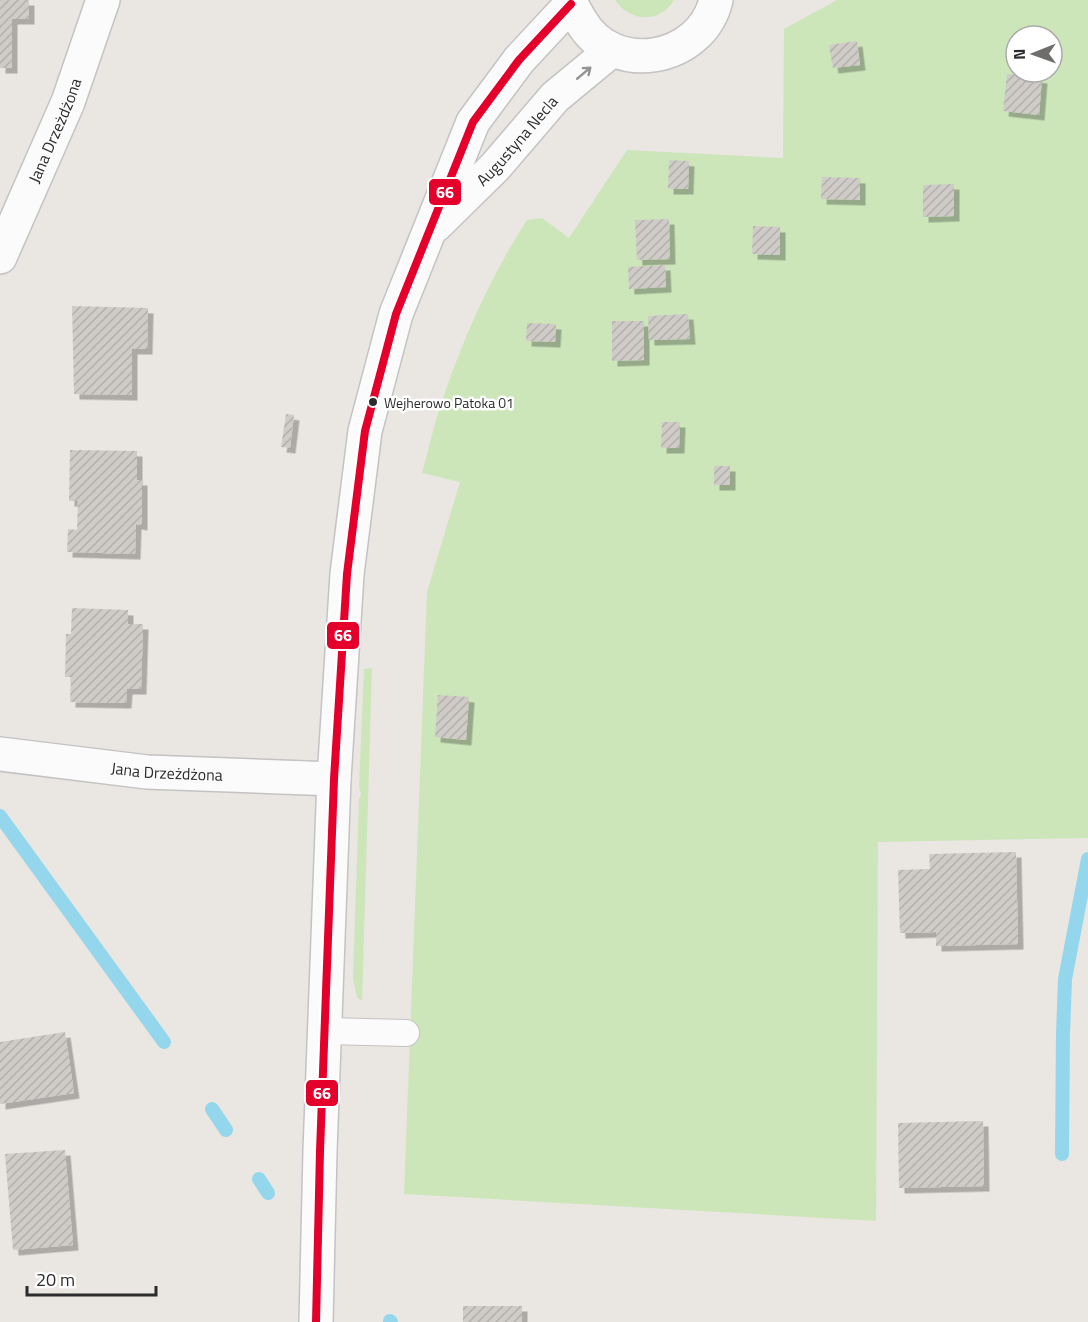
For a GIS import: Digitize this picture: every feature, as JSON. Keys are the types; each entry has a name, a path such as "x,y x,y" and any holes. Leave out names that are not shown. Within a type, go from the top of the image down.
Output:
{"main road":[{"name":"Jana Drzeżdżona","path":"0,257 68,102 103,0"},
{"path":"571,2 587,32 612,50 640,57 669,52 695,37 712,13 716,0"},
{"name":"Augustyna Necla","path":"316,1322 334,779 347,574 365,431 396,314 473,122 519,60 571,2"},
{"name":"Augustyna Necla","path":"426,235 495,167 555,97 612,50"},
{"name":"Jana Drzeżdżona","path":"0,754 147,772 334,779"}],"lane":[{"path":"326,1031 406,1033"}],"green space":[{"path":"615,0 674,0 661,13 645,17 629,13"},
{"path":"837,0 1088,0 1088,838 878,842 876,1221 404,1194 427,592 460,482 422,473 440,407 478,311 500,265 527,220 542,218 569,238 627,150 783,158 784,29"},
{"path":"372,668 362,1001 357,997 353,978 364,669"}],"building":[{"path":"0,0 29,0 29,19 12,19 12,68 0,68"},
{"path":"857,41 860,65 833,68 829,45"},
{"path":"1006,84 1042,84 1039,115 1003,111"},
{"path":"669,160 689,161 688,189 668,189"},
{"path":"822,177 860,178 860,200 821,199"},
{"path":"954,184 954,216 923,217 923,185"},
{"path":"669,219 670,259 637,260 635,220"},
{"path":"753,226 780,227 780,255 752,254"},
{"path":"665,265 666,287 629,289 628,267"},
{"path":"72,306 148,308 147,349 132,349 132,395 74,394"},
{"path":"688,314 690,339 649,340 648,316"},
{"path":"612,321 644,321 644,360 612,361"},
{"path":"527,323 556,324 555,342 526,341"},
{"path":"286,414 294,415 290,448 281,447"},
{"path":"662,422 680,422 679,448 661,448"},
{"path":"70,450 137,451 137,480 142,480 142,525 136,524 135,554 67,552 68,529 77,530 78,501 69,501"},
{"path":"714,466 730,466 730,485 714,485"},
{"path":"72,608 128,610 128,624 143,624 141,689 127,689 126,703 70,702 71,677 65,677 66,634 71,634"},
{"path":"438,695 469,697 466,740 435,737"},
{"path":"1016,852 1018,944 936,946 936,932 900,933 898,870 930,869 929,854"},
{"path":"65,1032 74,1093 0,1104 0,1042"},
{"path":"983,1121 984,1186 899,1188 898,1123"},
{"path":"65,1150 73,1245 13,1250 5,1154"},
{"path":"463,1306 522,1306 522,1322 463,1322"}],"waterway":[{"path":"0,816 164,1042"},
{"path":"1062,1154 1065,979 1088,859"},
{"path":"212,1109 226,1130"},
{"path":"259,1179 268,1193"}],"transit line":[{"name":"66","path":"316,1322 334,779 347,574 365,431 396,314 473,122 519,60 571,4"}],"place":[{"name":"Wejherowo Patoka 01","path":"373,402"}]}
